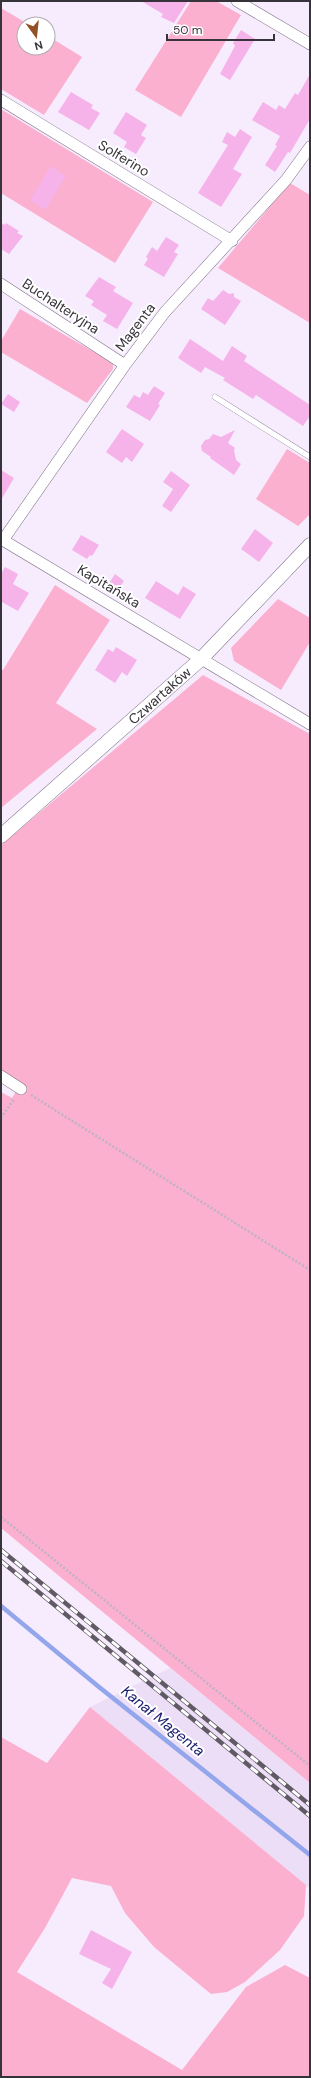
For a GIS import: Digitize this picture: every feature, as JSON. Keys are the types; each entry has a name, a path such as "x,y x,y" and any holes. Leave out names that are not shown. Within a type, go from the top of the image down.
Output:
{"street":[{"path":"238,1 310,44"},
{"name":"Solferino","path":"1,100 232,241"},
{"name":"Magenta","path":"2,539 164,312 232,241 286,180 310,147"},
{"name":"Buchalteryjna","path":"1,284 125,365"},
{"name":"Kapitańska","path":"2,539 310,724"},
{"name":"Czwartaków","path":"1,836 201,659 310,546"},
{"path":"1,1076 22,1089"}],"lane":[{"path":"215,397 310,457"}],"path":[{"path":"1,1118 22,1089 310,1270"},
{"path":"1,1517 310,1766"}],"shaded area":[{"path":"191,1 216,1 241,15 181,117 135,90"},
{"path":"1,8 16,17 16,56 56,56 56,41 82,57 44,115 1,89"},
{"path":"1,109 153,202 115,263 1,193"},
{"path":"290,183 310,195 310,323 218,268"},
{"path":"20,309 113,363 113,369 87,403 1,352 1,341"},
{"path":"287,449 310,463 310,514 298,526 256,499"},
{"path":"55,585 110,620 56,703 97,729 1,808 1,669 3,670"},
{"path":"278,599 310,618 310,642 281,690 234,661 231,648"},
{"path":"203,675 310,734 310,1783 1,1528 1,1092 12,1098 21,1083 1,1070 1,845"},
{"path":"170,1668 310,1783 310,1889 90,1707"},
{"path":"90,1707 306,1885 304,1916 280,1950 245,1982 227,1992 211,1994 154,1947 125,1913 111,1886 72,1878 45,1928 17,1972 182,2070 246,1987 285,1965 310,1978 310,2077 5,2077 1,2075 1,1737 47,1763"}],"building":[{"path":"141,1 188,1 174,23 161,17 163,14"},
{"path":"241,30 255,39 230,80 220,74 235,46 233,43"},
{"path":"310,74 310,119 290,153 288,152 275,172 265,165 277,146 275,145 280,136 252,120 263,102 276,110 279,105 285,109 295,93 298,95"},
{"path":"71,92 93,105 91,108 100,113 89,130 58,112"},
{"path":"126,112 147,125 141,135 146,138 136,154 124,147 127,142 113,133"},
{"path":"240,129 252,137 233,169 242,174 221,207 198,193 228,145 222,142 227,132 235,137"},
{"path":"51,166 66,176 45,210 30,200"},
{"path":"1,223 5,225 6,223 19,231 17,233 23,236 9,254 1,249"},
{"path":"166,237 179,245 174,252 178,254 164,277 144,265 148,259 146,257 152,247 157,251"},
{"path":"99,277 116,287 113,291 133,303 117,329 103,321 107,315 91,305 94,301 85,296"},
{"path":"223,290 229,294 234,293 234,297 241,301 225,325 201,309 208,298 213,301"},
{"path":"190,339 223,361 232,346 247,356 244,361 310,405 310,416 303,426 256,395 253,399 223,380 225,378 205,367 201,373 178,358"},
{"path":"154,386 165,393 158,404 160,405 150,421 126,407 134,395 140,398 143,392 148,395"},
{"path":"8,394 20,402 14,412 1,404"},
{"path":"122,429 144,444 132,462 126,457 122,463 106,452"},
{"path":"235,430 228,443 235,448 236,460 241,464 234,475 202,451 201,446 205,440 209,439 213,434 221,437"},
{"path":"1,470 14,478 1,500"},
{"path":"171,471 190,485 171,512 162,506 173,489 163,482"},
{"path":"255,529 273,543 259,562 241,549"},
{"path":"81,535 99,545 92,556 90,555 87,559 72,550"},
{"path":"5,567 18,574 13,584 29,593 18,611 2,602 1,604 1,574"},
{"path":"115,574 124,581 117,591 108,585"},
{"path":"156,581 178,595 183,586 196,594 180,619 145,598"},
{"path":"116,647 137,660 127,676 122,672 115,683 95,670 108,649 113,652"},
{"path":"91,1930 132,1952 112,1989 102,1983 111,1969 79,1954"}],"waterway":[{"name":"Kanał Magenta","path":"1,1606 99,1687 310,1855"}],"railway":[{"path":"1,1550 310,1805"},
{"path":"1,1561 310,1816"}]}
